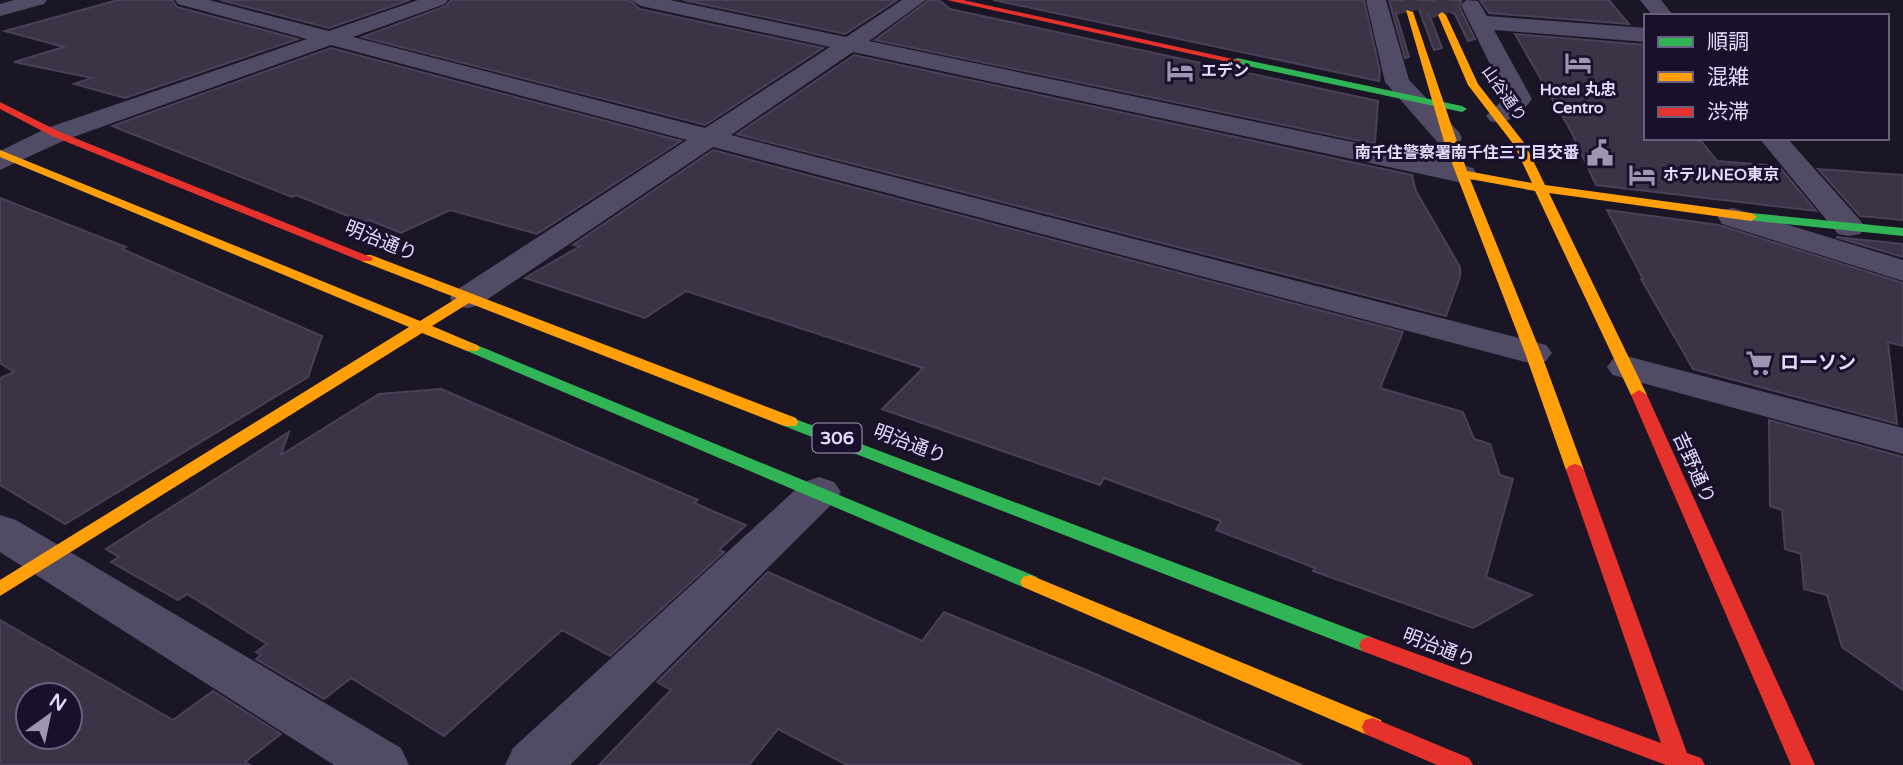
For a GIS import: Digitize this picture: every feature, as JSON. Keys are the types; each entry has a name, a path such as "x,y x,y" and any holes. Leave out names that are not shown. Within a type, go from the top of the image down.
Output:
{"main road":[{"path":"951,0 1499,116"},
{"path":"1409,12 1449,138 1533,353 1684,763"},
{"name":"山谷通り","path":"1442,15 1473,85 1518,144 1541,191"},
{"name":"明治通り","path":"0,106 56,134 467,298 1684,763"},
{"path":"3,158 819,492 1461,765"},
{"path":"1463,174 1541,191 1733,217 1903,232"},
{"name":"吉野通り","path":"1541,191 1626,367 1803,765"},
{"path":"0,589 423,328 467,298"}],"street":[{"path":"0,10 37,0"},
{"path":"185,0 1533,353"},
{"path":"3,158 56,134 438,0"},
{"path":"641,0 1463,174"},
{"path":"467,298 916,0"},
{"path":"1376,0 1397,82 1449,138"},
{"path":"1469,0 1519,99 1499,116"},
{"path":"1650,0 1662,14"},
{"path":"1480,22 1644,34"},
{"path":"1774,140 1849,227"},
{"path":"1733,217 1903,271"},
{"path":"1626,367 1903,441"},
{"path":"533,765 819,492"},
{"path":"0,531 382,765"}],"building":[{"path":"118,0 172,0 177,7 298,39 125,98 74,84 92,78 14,62 64,47 5,31"},
{"path":"220,0 410,0 329,28"},
{"path":"451,0 629,0 640,9 823,48 705,125 362,37 446,6"},
{"path":"683,0 897,0 845,34"},
{"path":"929,0 939,0 950,9 1378,101 1375,144 875,40"},
{"path":"993,0 1364,0 1380,71 1379,81"},
{"path":"1389,0 1462,0 1459,6 1475,39 1468,41 1455,14 1441,7 1429,14 1442,48 1434,50 1418,7 1402,5 1396,13 1409,57 1405,58"},
{"path":"1480,0 1609,0 1629,24 1489,13"},
{"path":"1515,34 1644,45 1644,140 1698,140 1717,161 1779,166 1816,211 1596,185 1572,133"},
{"path":"331,48 681,141 537,234 450,210 401,233 369,220 363,222 296,195 292,197 112,126"},
{"path":"854,55 1412,175 1416,191 1460,267 1460,277 1446,316 737,134"},
{"path":"713,150 1403,332 1380,388 1463,412 1474,439 1490,444 1500,475 1513,479 1486,577 1532,595 1473,628 1313,571 1315,568 1216,530 1221,521 1104,478 1100,485 882,409 923,368 686,291 645,318 525,278 580,246 573,245"},
{"path":"1818,169 1903,175 1903,220 1860,216"},
{"path":"0,198 126,247 122,249 322,336 308,377 65,524 0,485 0,378 14,372 0,363"},
{"path":"1607,210 1719,225 1903,283 1903,346 1888,342 1897,424 1693,369 1641,279"},
{"path":"1836,237 1903,244 1903,257"},
{"path":"441,389 698,500 694,503 746,525 719,550 724,552 610,656 562,630 444,736 351,678 324,699 256,659 261,655 256,652 267,644 187,594 178,600 111,562 119,557 106,549 289,432 281,455 379,394"},
{"path":"1769,420 1903,457 1903,690 1842,647 1827,595 1804,589 1801,554 1785,549 1782,510 1770,506"},
{"path":"768,572 922,641 944,612 1093,673 1302,765 847,765 778,729 749,765 599,765 671,690 657,682"},
{"path":"0,620 173,720 213,691 281,734 245,762 250,765 0,765"}],"tunnel":[{"path":"1406,0 1409,12"},
{"path":"1437,0 1442,15"}],"traffic: fast":[{"path":"1237,61 1462,109"},
{"path":"1751,217 1903,232"},
{"path":"472,348 1030,582"},
{"path":"790,422 1369,645"}],"traffic: slow":[{"path":"1409,12 1451,145 1533,353 1575,470"},
{"path":"1442,15 1473,85 1519,144 1639,395"},
{"path":"0,153 472,348"},
{"path":"1463,174 1573,194 1751,217"},
{"path":"366,258 790,422"},
{"path":"0,589 467,298"},
{"path":"1030,582 1373,727"}],"traffic: jam":[{"path":"951,0 1237,61"},
{"path":"0,105 56,134 366,258"},
{"path":"1639,395 1803,765"},
{"path":"1575,470 1680,765"},
{"path":"1369,645 1693,765"},
{"path":"1373,727 1461,765"}],"place":[{"name":"Hotel 丸忠 Centro","path":"1578,63"},
{"name":"エデン","path":"1180,71"},
{"name":"南千住警察署南千住三丁目交番","path":"1600,153"},
{"name":"ホテルNEO東京","path":"1642,175"},
{"name":"ローソン","path":"1759,363"}]}
